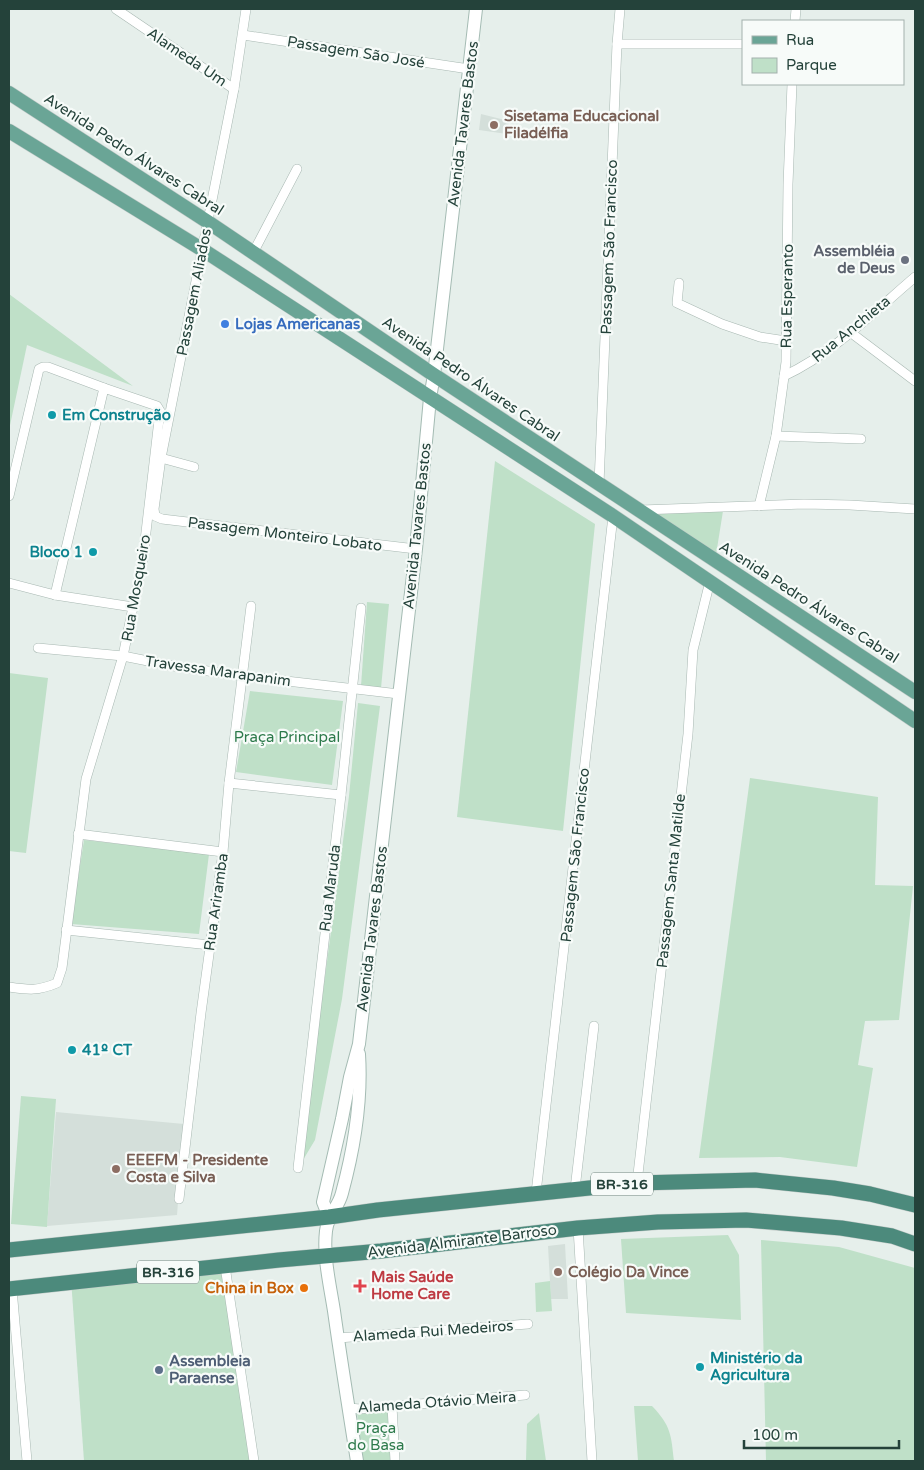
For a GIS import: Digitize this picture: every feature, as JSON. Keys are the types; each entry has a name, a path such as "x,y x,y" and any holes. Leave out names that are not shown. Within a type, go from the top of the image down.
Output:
{"highway":[{"name":"BR-316","path":"9,1250 637,1183 755,1180 842,1189 915,1204"},
{"name":"Avenida Almirante Barroso","path":"10,1289 381,1251 578,1228 658,1222 746,1220 841,1228 892,1236 915,1244"}],"main road":[{"name":"Avenida Tavares Bastos","path":"357,1461 327,1256 326,1236 329,1217 323,1202 358,1044 416,550 430,398 476,9"},
{"name":"Avenida Pedro Álvares Cabral","path":"9,93 208,222 434,375 915,692"},
{"path":"9,131 203,250 613,516 915,721"}],"street":[{"name":"Alameda Um","path":"116,9 234,88"},
{"name":"Passagem Aliados","path":"155,516 154,509 161,458 234,88 246,9"},
{"name":"Passagem São Francisco","path":"599,484 620,9"},
{"name":"Passagem São José","path":"243,35 469,69"},
{"path":"617,44 742,44"},
{"name":"Rua Esperanto","path":"759,506 776,436 786,362 788,184 792,85"},
{"path":"253,253 297,169"},
{"name":"Rua Anchieta","path":"784,376 808,364 850,332 915,277"},
{"path":"679,283 677,303 722,324 760,337 786,341"},
{"path":"850,332 915,381"},
{"path":"9,496 39,369 43,366 48,367 104,388 55,595"},
{"name":"Rua Mosqueiro","path":"9,987 29,990 41,989 57,983 62,968 86,779 122,656 143,558 160,411 157,406 104,388"},
{"path":"776,436 861,439"},
{"path":"161,458 194,467"},
{"path":"641,510 804,504 915,510"},
{"name":"Passagem Monteiro Lobato","path":"155,516 162,519 416,550"},
{"name":"Passagem São Francisco","path":"536,1193 613,516"},
{"name":"Passagem Santa Matilde","path":"637,1183 688,734 693,650 710,581"},
{"path":"9,583 55,595 133,607"},
{"name":"Rua Ariramba","path":"179,1199 223,852 251,606"},
{"name":"Rua Maruda","path":"298,1168 361,608"},
{"name":"Travessa Marapanim","path":"38,648 122,656 242,676 399,694"},
{"path":"230,783 341,795"},
{"path":"78,834 223,852"},
{"path":"66,930 210,945"},
{"path":"575,1189 594,1026"},
{"path":"578,1228 592,1461"},
{"path":"225,1266 254,1461"},
{"path":"10,1289 27,1461"},
{"name":"Alameda Rui Medeiros","path":"338,1338 528,1324"},
{"name":"Alameda Otávio Meira","path":"349,1408 360,1409 525,1395"},
{"path":"392,1406 395,1461"}],"shaded area":[{"name":"Sisetama Educacional Filadélfia","path":"481,114 509,121 507,134 479,130"},
{"name":"EEEFM - Presidente Costa e Silva","path":"56,1112 184,1124 177,1215 47,1226"},
{"name":"Colégio Da Vince","path":"565,1244 568,1299 551,1299 548,1246"}],"green space":[{"path":"9,294 133,386 27,345 9,430"},
{"path":"495,461 595,524 563,831 457,817"},
{"path":"641,510 723,511 715,561"},
{"path":"367,602 389,604 381,688 361,686"},
{"path":"9,673 48,678 26,853 9,851"},
{"name":"Praça Principal","path":"250,691 343,701 332,785 236,772"},
{"path":"358,703 380,706 342,999 315,1140 300,1165 349,796"},
{"path":"750,778 878,797 875,885 913,886 899,1020 865,1021 858,1065 873,1068 857,1167 780,1157 699,1158"},
{"path":"84,840 209,854 199,934 71,924"},
{"path":"21,1096 56,1099 47,1227 11,1224"},
{"path":"728,1235 739,1255 741,1320 626,1313 621,1239"},
{"path":"761,1240 839,1247 915,1268 915,1461 766,1461"},
{"name":"Assembleia Paraense","path":"225,1265 253,1461 84,1461 71,1279"},
{"path":"550,1281 552,1311 536,1312 535,1283"},
{"path":"634,1406 652,1406 663,1419 671,1437 674,1461 638,1461"},
{"name":"Praça do Basa","path":"389,1411 393,1461 363,1461 357,1413"},
{"path":"539,1413 546,1461 526,1461 527,1424"}],"place":[{"name":"Sisetama Educacional Filadélfia","path":"494,125"},
{"name":"Assembléia de Deus","path":"905,260"},
{"name":"Lojas Americanas","path":"225,324"},
{"name":"Em Construção","path":"52,415"},
{"name":"Bloco 1","path":"93,552"},
{"name":"41º CT","path":"72,1050"},
{"name":"EEEFM - Presidente Costa e Silva","path":"116,1169"},
{"name":"Colégio Da Vince","path":"558,1272"},
{"name":"Mais Saúde Home Care","path":"360,1286"},
{"name":"China in Box","path":"304,1288"},
{"name":"Ministério da Agricultura","path":"700,1367"},
{"name":"Assembleia Paraense","path":"159,1370"}]}
